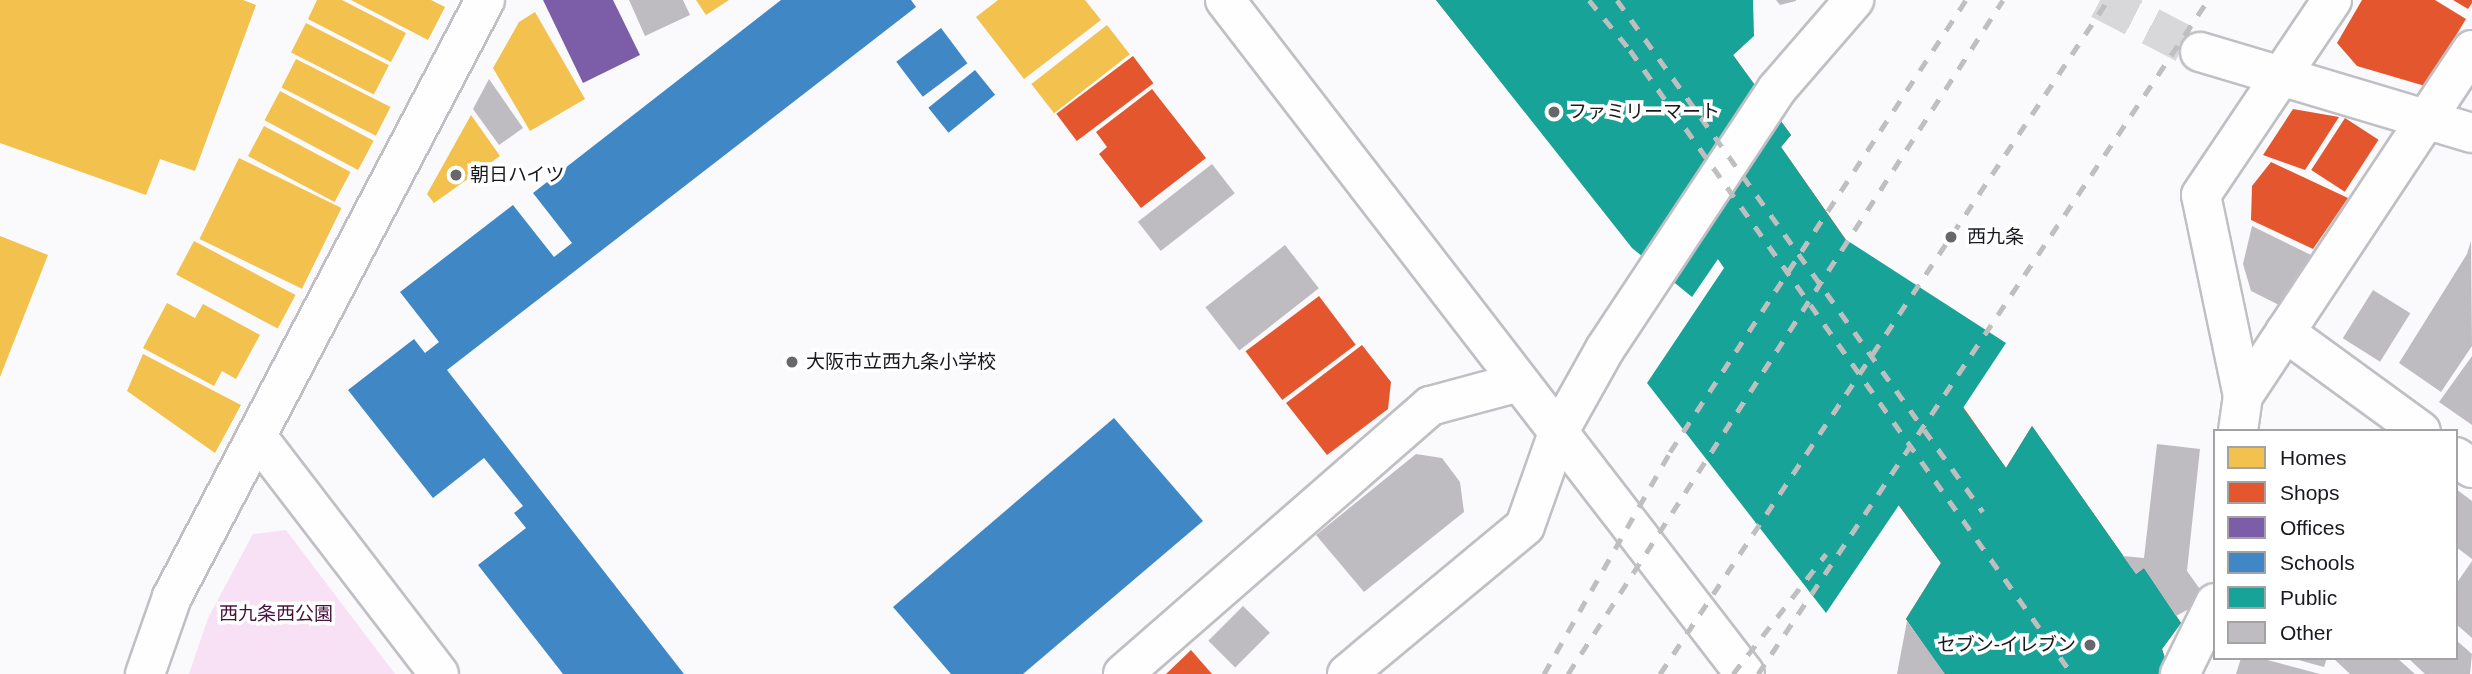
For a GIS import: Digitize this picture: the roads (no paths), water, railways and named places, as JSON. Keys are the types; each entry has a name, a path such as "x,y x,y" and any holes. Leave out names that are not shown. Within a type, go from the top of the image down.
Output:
{"street":[{"path":"145,674 172,597 258,438 485,0"},
{"path":"1225,0 1516,383 1745,674"},
{"path":"1347,674 1525,526 1558,433 1605,349 1777,89 1854,0"},
{"path":"2240,413 2201,195 2332,0"},
{"path":"2240,413 2285,332 2472,50"},
{"path":"2200,52 2472,133"},
{"path":"2285,332 2418,429"},
{"path":"1123,674 1430,406 1516,383"},
{"path":"258,438 439,674"},
{"path":"2180,674 2213,607"}],"tunnel":[{"path":"2100,0 2200,52"}],"railway":[{"path":"1589,0 1630,50 2072,674"},
{"path":"1617,0 1983,512"},
{"path":"1544,674 1670,452 1966,0"},
{"path":"1568,674 2003,0"},
{"path":"1660,674 2108,0"},
{"path":"1758,674 2208,0"},
{"path":"1733,674 1826,554"}],"place":[{"name":"ファミリーマート","path":"1554,112"},
{"name":"朝日ハイツ","path":"456,175"},
{"name":"西九条","path":"1951,237"},
{"name":"大阪市立西九条小学校","path":"792,362"},
{"name":"セブン-イレブン","path":"2090,645"}],"park label":[{"name":"西九条西公園","path":"276,614"}]}
